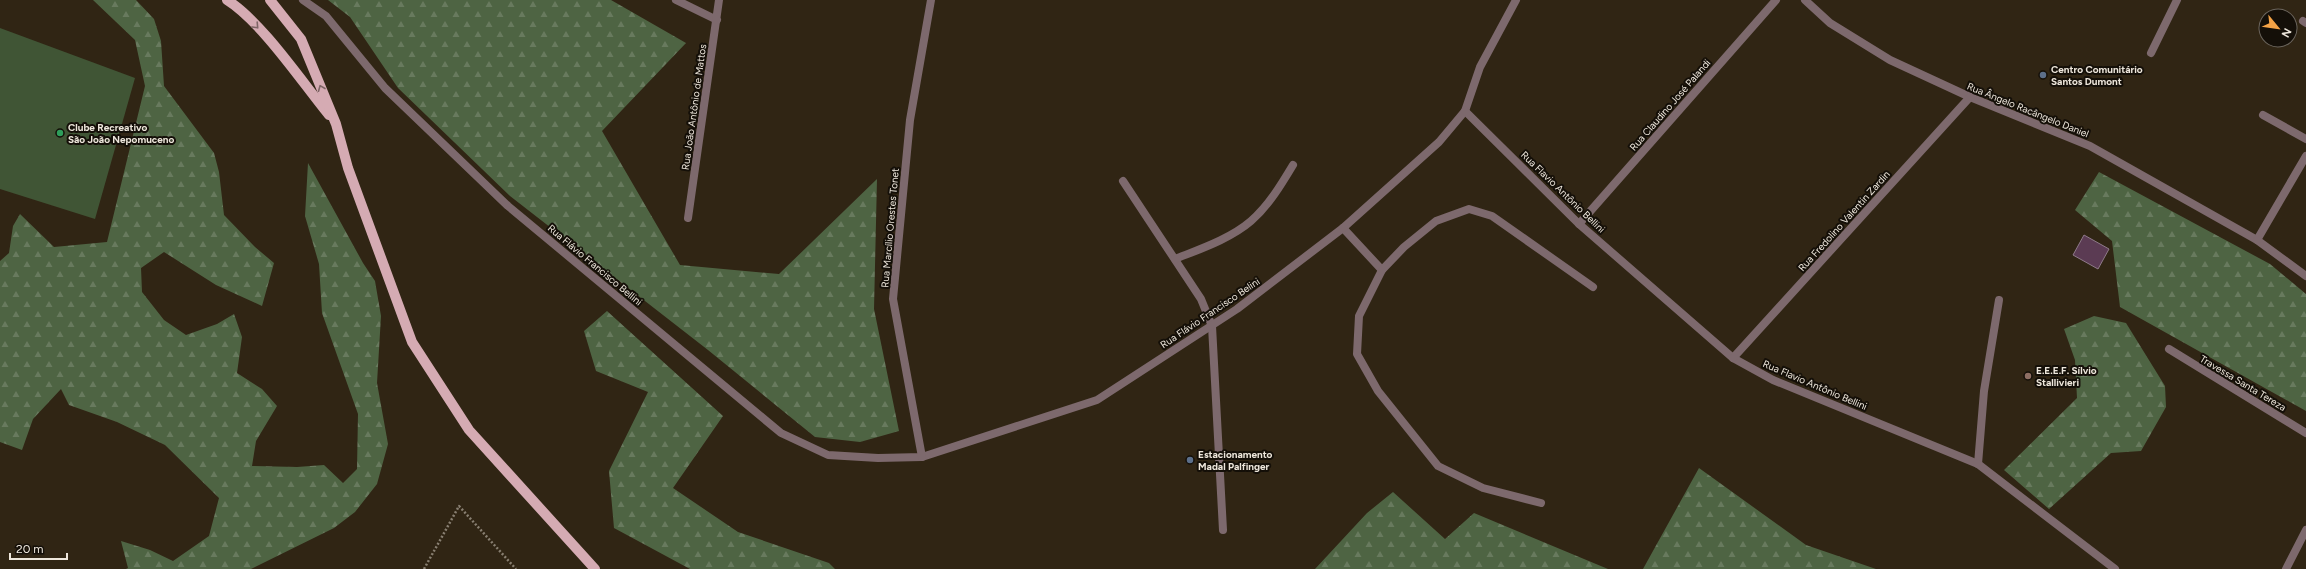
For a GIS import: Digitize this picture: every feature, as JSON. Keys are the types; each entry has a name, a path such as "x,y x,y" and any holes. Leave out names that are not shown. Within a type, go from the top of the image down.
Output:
{"main road":[{"path":"227,0 238,6 268,38 336,124"},
{"path":"270,0 301,39 336,124 350,175 412,342 469,430 595,569"}],"street":[{"name":"Rua Flávio Francisco Bellini","path":"303,0 326,16 385,88 508,206 781,433 828,455 878,458 922,457"},
{"path":"676,0 717,20"},
{"name":"Rua João Antônio de Mattos","path":"688,218 719,0"},
{"name":"Rua Marcílio Orestes Tonet","path":"922,457 893,298 910,120 931,0"},
{"path":"1465,111 1480,67 1516,0"},
{"name":"Rua Claudino José Palandi","path":"1579,224 1776,0"},
{"name":"Rua Ângelo Racângelo Daniel","path":"1805,0 1830,23 1890,60 1970,97 2090,146 2257,240 2284,262 2306,276"},
{"path":"2151,53 2177,0"},
{"name":"Rua Fredolino Valentin Zardin","path":"1733,358 1970,97"},
{"name":"Rua Flávio Francisco Belini","path":"922,457 1097,400 1237,309 1343,228 1439,142 1465,111"},
{"name":"Rua Flavio Antônio Bellini","path":"1465,111 1579,224 1733,358 1773,380 1978,464 2115,569"},
{"path":"2263,115 2306,139"},
{"path":"2257,240 2303,168 2306,156"},
{"path":"1175,260 1224,238 1251,221 1276,194 1293,165"},
{"path":"1123,181 1201,298 1212,326 1223,530"},
{"path":"1541,503 1483,488 1438,466 1378,391 1357,354 1358,316 1382,270 1404,247 1436,222 1469,209 1492,216 1593,287"},
{"path":"1343,228 1382,270"},
{"path":"1978,464 1984,391 1999,300"},
{"name":"Travessa Santa Tereza","path":"2169,349 2306,433"},
{"path":"2286,569 2306,530"}],"path":[{"path":"424,569 459,506 516,569"}],"green space":[{"path":"93,0 136,0 154,19 161,41 164,86 214,153 219,172 224,215 255,247 274,263 262,306 216,285 164,252 141,268 142,292 164,320 186,335 217,324 234,314 242,337 237,373 262,389 277,406 256,441 252,466 297,467 324,465 343,483 357,469 358,414 322,313 319,264 305,216 308,163 363,263 375,281 381,316 377,383 388,444 377,484 355,512 334,528 251,569 126,569 128,568 121,541 150,550 173,561 209,536 219,498 165,445 117,422 69,405 61,389 33,419 22,450 0,442 0,261 9,253 13,226 20,214 54,247 107,242 145,86 135,40"},
{"path":"328,0 611,0 686,43 602,131 680,265 779,274 877,179 874,309 899,431 860,442 815,437 708,350 510,196 398,88 350,17"},
{"name":"Clube Recreativo São João Nepomuceno","path":"0,28 135,78 95,219 0,189"},
{"path":"2099,172 2270,264 2306,294 2306,411 2120,307 2112,241 2075,210"},
{"path":"607,311 723,416 673,488 738,532 829,563 835,569 690,569 614,528 609,471 648,392 596,371 584,331"},
{"path":"2094,316 2126,323 2165,386 2166,407 2141,451 2111,453 2049,509 2004,470 2077,398 2075,360 2064,329"},
{"path":"1699,468 1806,545 1876,569 1643,569"},
{"path":"1393,492 1445,539 1474,513 1608,569 1315,569 1367,513"}],"building":[{"path":"2084,235 2109,249 2098,269 2073,255"}],"place":[{"name":"Centro Comunitário Santos Dumont","path":"2043,75"},
{"name":"Clube Recreativo São João Nepomuceno","path":"60,133"},
{"name":"E.E.E.F. Sílvio Stallivieri","path":"2028,376"},
{"name":"Estacionamento Madal Palfinger","path":"1190,460"}]}
